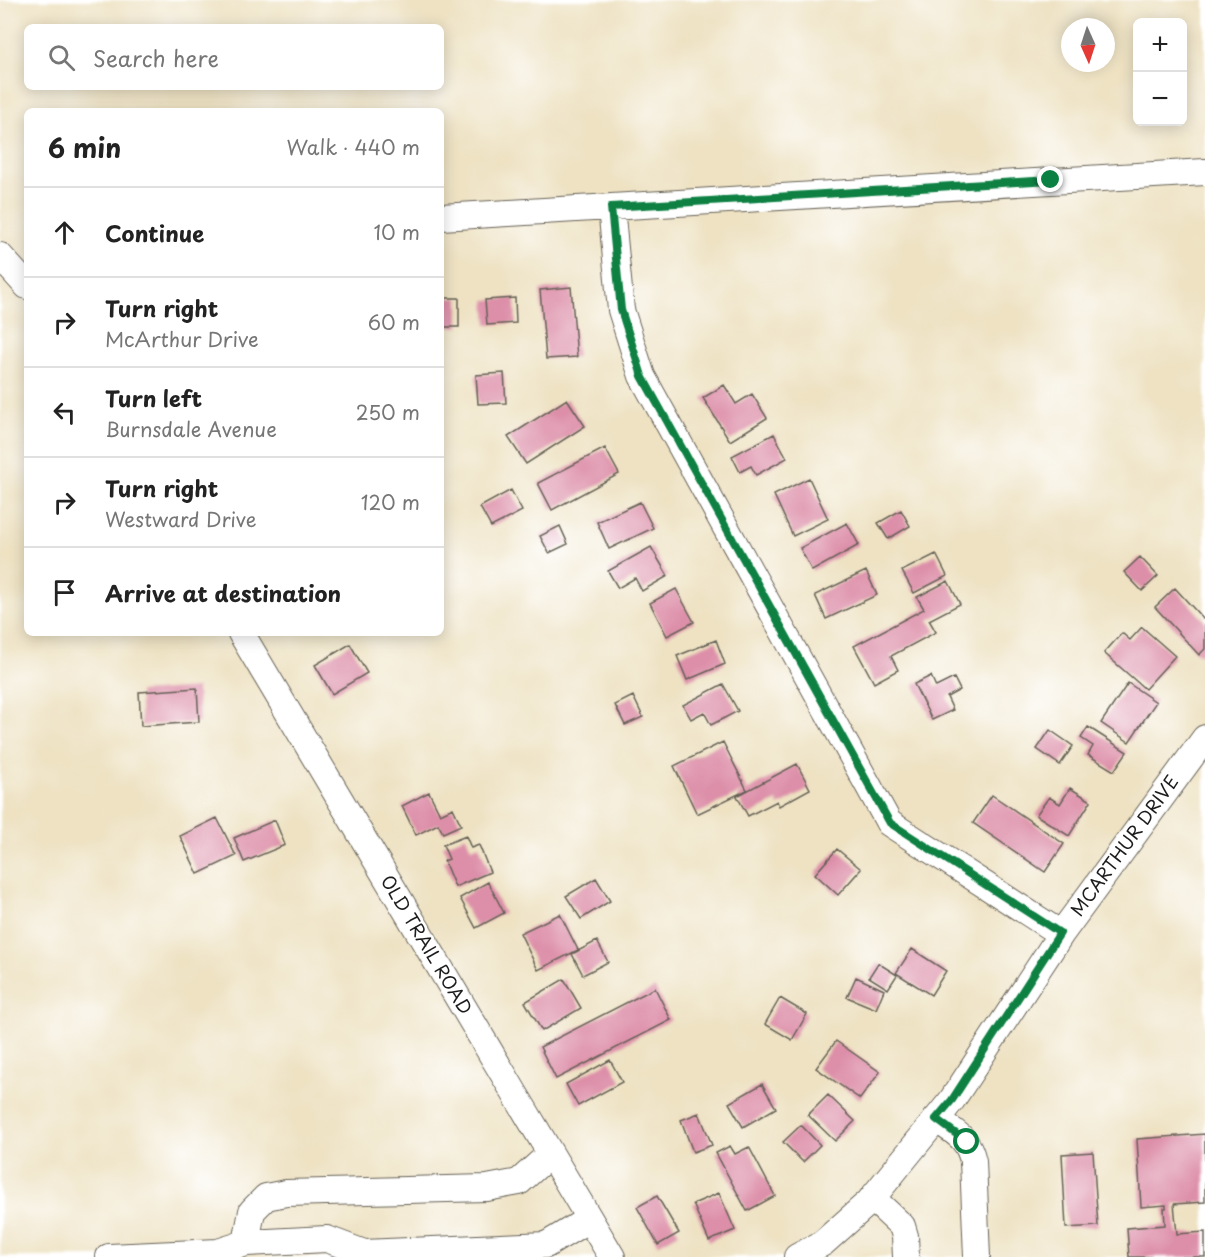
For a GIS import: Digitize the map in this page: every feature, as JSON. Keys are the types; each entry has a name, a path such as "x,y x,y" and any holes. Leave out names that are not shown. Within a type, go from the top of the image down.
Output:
{"street":[{"path":"444,217 1205,172"},
{"path":"611,207 621,310 642,376 890,823 1060,933"},
{"path":"0,256 24,282"},
{"name":"OLD TRAIL ROAD","path":"243,636 612,1257"},
{"name":"MCARTHUR DRIVE","path":"797,1257 823,1243 872,1198 952,1100 1060,933 1205,738"},
{"path":"936,1119 967,1142 971,1150 977,1257"},
{"path":"246,1243 252,1211 266,1197 286,1193 487,1188 519,1182 550,1154"},
{"path":"872,1198 902,1226 906,1257"},
{"path":"109,1257 218,1255 246,1243 327,1239 364,1253 546,1245 589,1219"}],"building":[{"path":"571,287 577,357 546,359 540,290"},
{"path":"444,298 459,298 459,327 444,327"},
{"path":"515,298 516,323 487,325 485,300"},
{"path":"504,373 506,403 478,404 476,375"},
{"path":"724,385 736,404 752,394 767,418 730,441 703,398"},
{"path":"567,399 585,426 526,464 508,437"},
{"path":"774,434 787,458 756,475 751,466 740,472 732,456"},
{"path":"605,448 619,474 552,510 538,483"},
{"path":"809,478 828,519 793,536 774,495"},
{"path":"511,490 522,511 491,527 480,507"},
{"path":"640,502 653,528 609,549 597,522"},
{"path":"901,510 910,526 888,539 878,523"},
{"path":"847,523 859,545 812,571 800,548"},
{"path":"560,526 568,544 549,553 540,536"},
{"path":"651,547 668,576 642,591 635,578 618,588 608,571"},
{"path":"936,554 947,576 914,593 902,571"},
{"path":"1140,557 1158,576 1142,591 1124,572"},
{"path":"866,571 877,595 826,619 815,595"},
{"path":"948,581 960,604 929,620 936,632 891,656 898,670 874,683 854,646 924,609 917,597"},
{"path":"1175,588 1205,621 1205,649 1199,655 1155,607"},
{"path":"676,589 694,622 667,636 650,603"},
{"path":"1142,627 1175,656 1145,689 1104,653 1122,633 1130,640"},
{"path":"716,640 725,664 687,680 677,656"},
{"path":"350,644 367,673 332,694 315,665"},
{"path":"931,676 936,687 954,678 960,690 947,697 953,710 932,720 914,684"},
{"path":"1128,683 1156,702 1129,742 1101,723"},
{"path":"723,684 738,711 711,725 704,712 691,719 683,705"},
{"path":"197,688 199,722 141,726 139,692"},
{"path":"633,696 643,717 625,725 615,705"},
{"path":"1088,727 1127,752 1114,771 1088,755 1093,746 1081,738"},
{"path":"1050,730 1073,746 1060,765 1037,749"},
{"path":"723,742 747,790 697,814 674,766"},
{"path":"797,764 810,789 779,806 777,801 748,816 737,796"},
{"path":"1070,788 1091,801 1069,836 1036,815 1049,797 1060,804"},
{"path":"429,792 440,814 453,808 461,825 443,833 438,824 416,835 402,806"},
{"path":"992,795 1064,844 1045,872 973,823"},
{"path":"217,818 236,856 198,874 180,836"},
{"path":"275,820 285,845 244,862 234,838"},
{"path":"466,836 471,848 479,845 490,872 455,887 444,861 449,859 443,845"},
{"path":"837,849 861,869 838,895 815,874"},
{"path":"596,878 610,901 581,919 566,896"},
{"path":"488,882 504,913 476,928 460,898"},
{"path":"560,914 578,950 538,970 520,933"},
{"path":"597,941 608,962 583,975 572,954"},
{"path":"912,949 946,971 931,995 896,973"},
{"path":"878,963 897,975 888,989 869,977"},
{"path":"856,977 884,990 876,1009 847,997"},
{"path":"564,979 581,1008 542,1031 525,1002"},
{"path":"655,988 671,1020 556,1079 540,1047"},
{"path":"780,998 807,1014 792,1040 765,1024"},
{"path":"836,1041 880,1072 860,1099 816,1068"},
{"path":"610,1060 622,1082 578,1106 566,1084"},
{"path":"762,1084 776,1108 743,1127 729,1103"},
{"path":"828,1095 855,1121 835,1141 808,1115"},
{"path":"699,1113 712,1145 693,1152 681,1120"},
{"path":"801,1125 820,1145 803,1162 783,1142"},
{"path":"1205,1134 1205,1202 1174,1204 1177,1234 1205,1232 1205,1257 1129,1257 1127,1228 1165,1225 1164,1208 1166,1205 1141,1207 1137,1139"},
{"path":"730,1146 735,1154 749,1147 775,1196 747,1211 716,1153"},
{"path":"1093,1152 1098,1226 1066,1228 1062,1154"},
{"path":"719,1193 735,1230 709,1241 693,1204"},
{"path":"657,1196 679,1233 658,1245 637,1207"}],"route":[{"path":"967,1142 936,1119 952,1100 1060,933 890,823 642,376 621,310 611,207 1051,180"}]}
